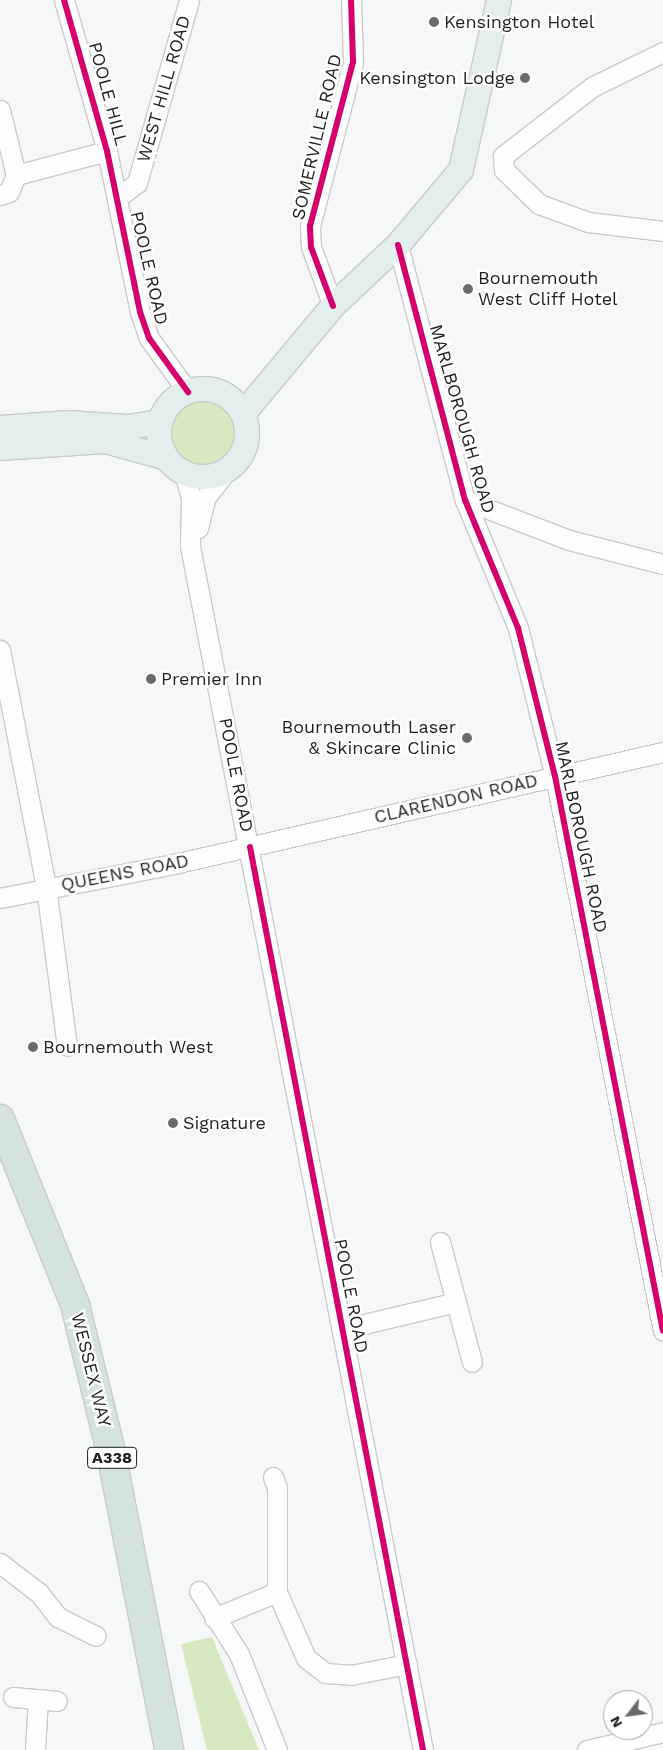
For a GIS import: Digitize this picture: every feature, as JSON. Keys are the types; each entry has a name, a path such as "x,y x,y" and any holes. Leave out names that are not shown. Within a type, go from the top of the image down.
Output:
{"highway":[{"name":"WESSEX WAY","path":"0,1119 75,1305 149,1640 169,1750"}],"main road":[{"path":"243,414 333,306 398,245 461,170 498,0"},
{"path":"0,448 105,441 206,477 228,470 246,444 243,414 221,393 188,392 171,404 161,422 160,439 176,465"},
{"path":"0,428 68,423 128,427 161,422"}],"street":[{"name":"POOLE HILL","path":"64,0 107,151 118,198"},
{"name":"WEST HILL ROAD","path":"118,198 137,182 189,0"},
{"name":"SOMERVILLE ROAD","path":"333,306 310,247 310,226 353,62 351,0"},
{"path":"663,52 592,87 503,156 504,170 539,204 588,222 663,231"},
{"path":"0,110 16,175 8,192 0,195"},
{"path":"16,175 107,151"},
{"name":"POOLE ROAD","path":"118,198 146,329 188,392"},
{"name":"MARLBOROUGH ROAD","path":"398,245 466,500 518,628 554,776 663,1331"},
{"name":"POOLE ROAD","path":"176,465 191,498 187,528 424,1750"},
{"name":"POOLE ROAD","path":"195,567 198,517 214,485 228,470"},
{"path":"466,500 569,540 663,564"},
{"path":"0,650 46,887 67,1046"},
{"name":"CLARENDON ROAD","path":"250,847 663,752"},
{"name":"QUEENS ROAD","path":"0,898 46,887 250,847"},
{"path":"440,1242 472,1362"},
{"path":"342,1329 456,1302"},
{"path":"273,1477 277,1592 313,1667 351,1675 407,1664"},
{"path":"0,1563 39,1594 58,1617 96,1636"},
{"path":"199,1590 214,1618 239,1654 277,1750"},
{"path":"214,1618 277,1592"},
{"path":"13,1697 48,1700 35,1750"},
{"path":"588,1750 663,1732"}],"green space":[{"path":"195,399 209,399 221,404 231,414 236,426 236,440 231,452 221,462 209,467 195,467 183,462 173,452 168,440 168,426 173,414 183,404"},
{"path":"212,1637 259,1750 207,1750 181,1644"}],"cycle path":[{"path":"64,0 107,151 140,312 149,338 188,392"},
{"path":"333,306 311,247 310,226 353,62 351,0"},
{"path":"398,245 465,500 518,628 555,776 663,1331"},
{"path":"250,847 423,1750"}],"place":[{"name":"Kensington Hotel","path":"434,22"},
{"name":"Kensington Lodge","path":"525,78"},
{"name":"Bournemouth West Cliff Hotel","path":"468,289"},
{"name":"Premier Inn","path":"151,679"},
{"name":"Bournemouth Laser & Skincare Clinic","path":"467,738"},
{"name":"Bournemouth West","path":"33,1047"},
{"name":"Signature","path":"173,1123"}]}
